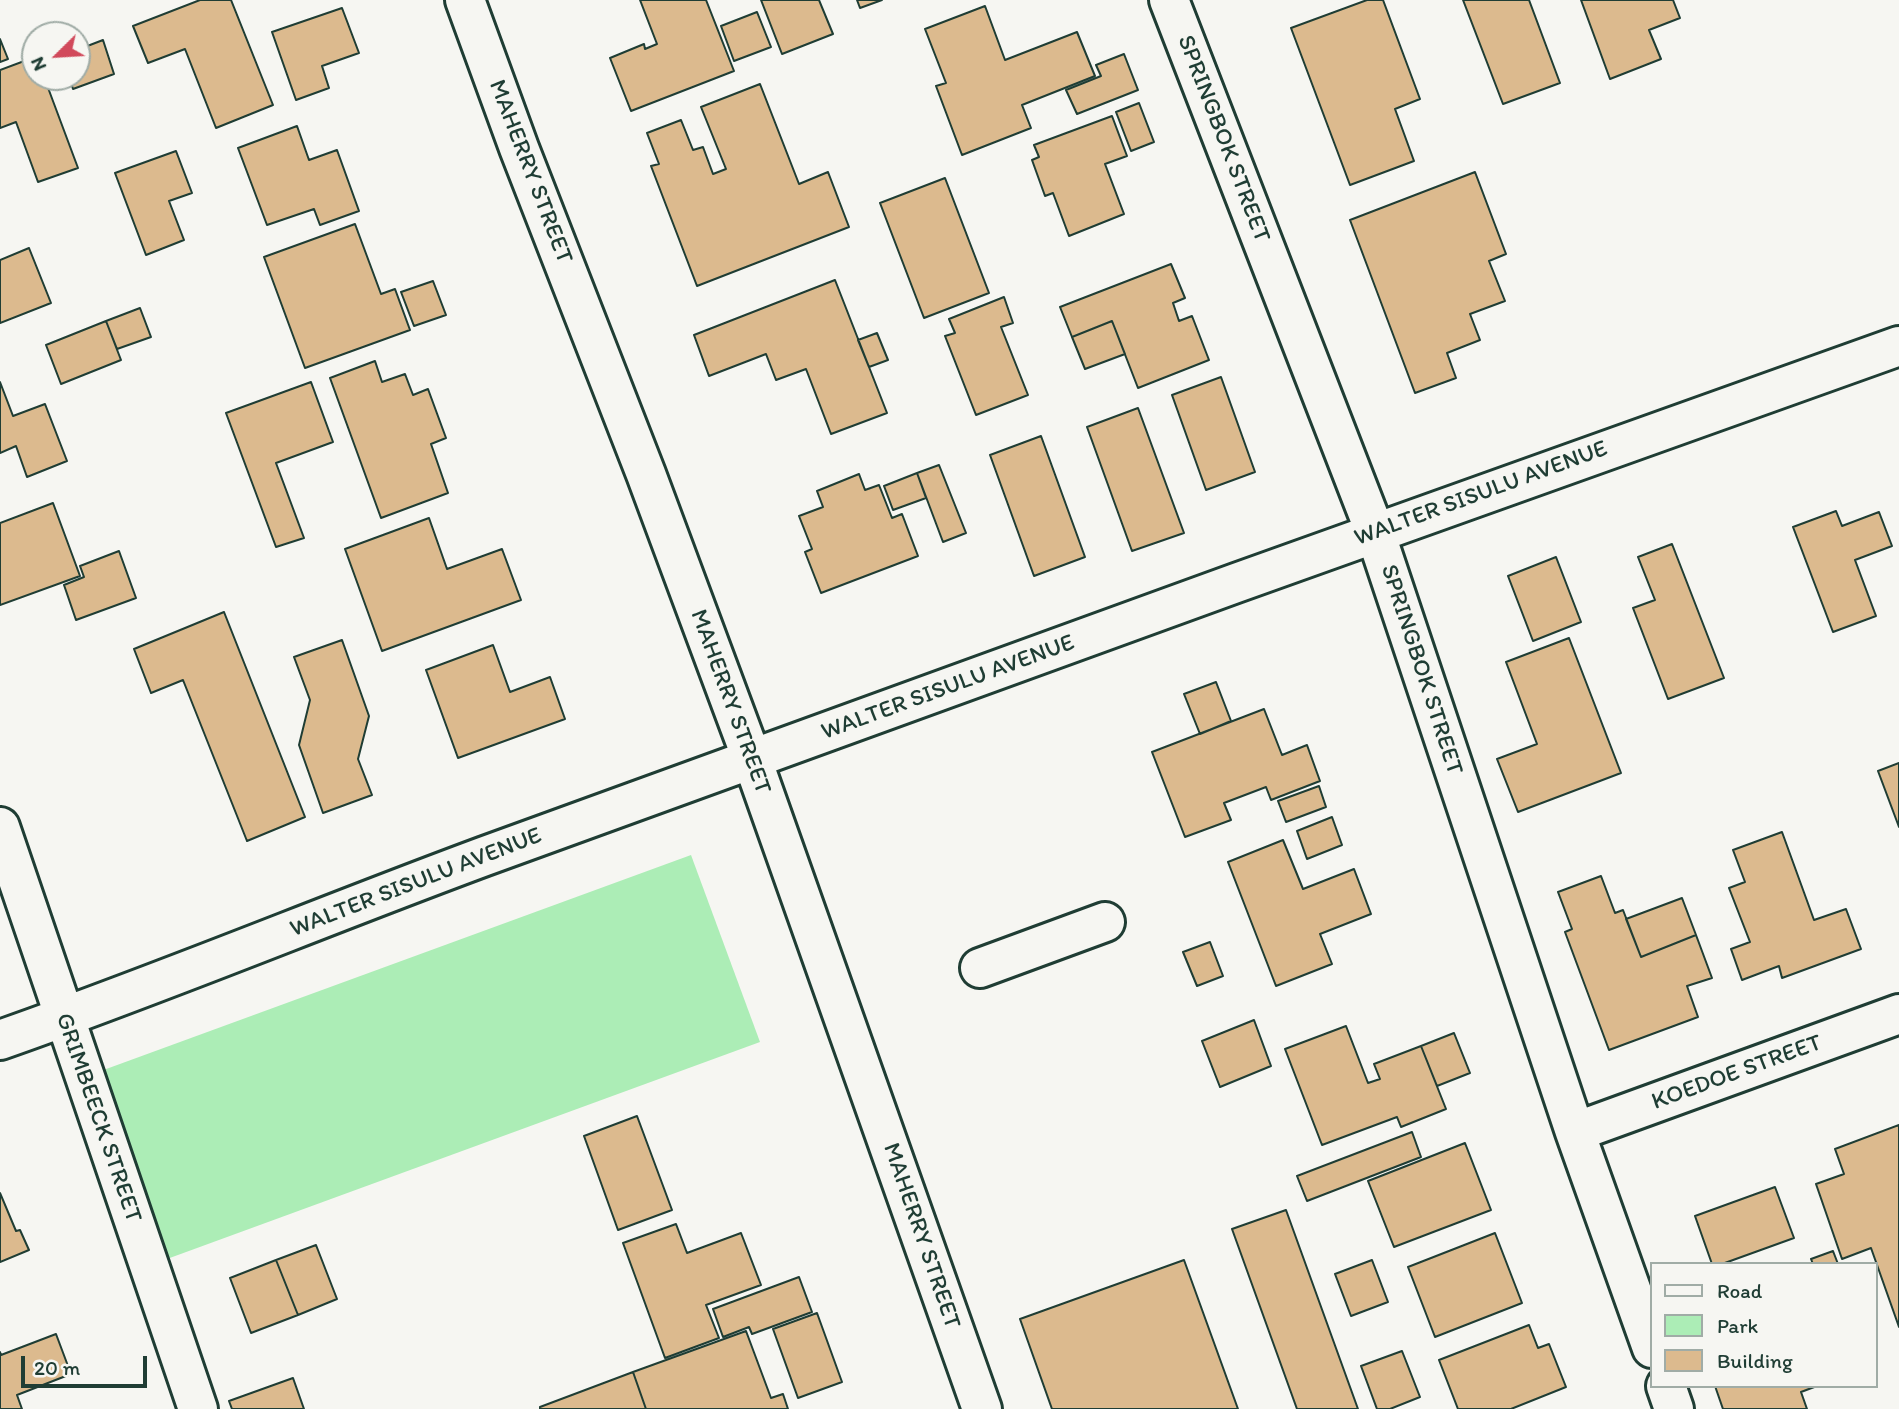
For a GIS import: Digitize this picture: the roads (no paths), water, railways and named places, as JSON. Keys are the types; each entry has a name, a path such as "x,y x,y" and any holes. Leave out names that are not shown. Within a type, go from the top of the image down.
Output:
{"street":[{"name":"MAHERRY STREET","path":"465,0 519,148 646,474 751,759 982,1409"},
{"name":"SPRINGBOK STREET","path":"1169,0 1375,532 1575,1132 1650,1342"},
{"name":"WALTER SISULU AVENUE","path":"0,1040 464,864 751,759 1375,532 1899,346"},
{"name":"GRIMBEECK STREET","path":"0,827 198,1409"},
{"path":"980,968 1105,922"},
{"name":"KOEDOE STREET","path":"1575,1132 1899,1014"},
{"path":"1667,1388 1674,1409"}]}
